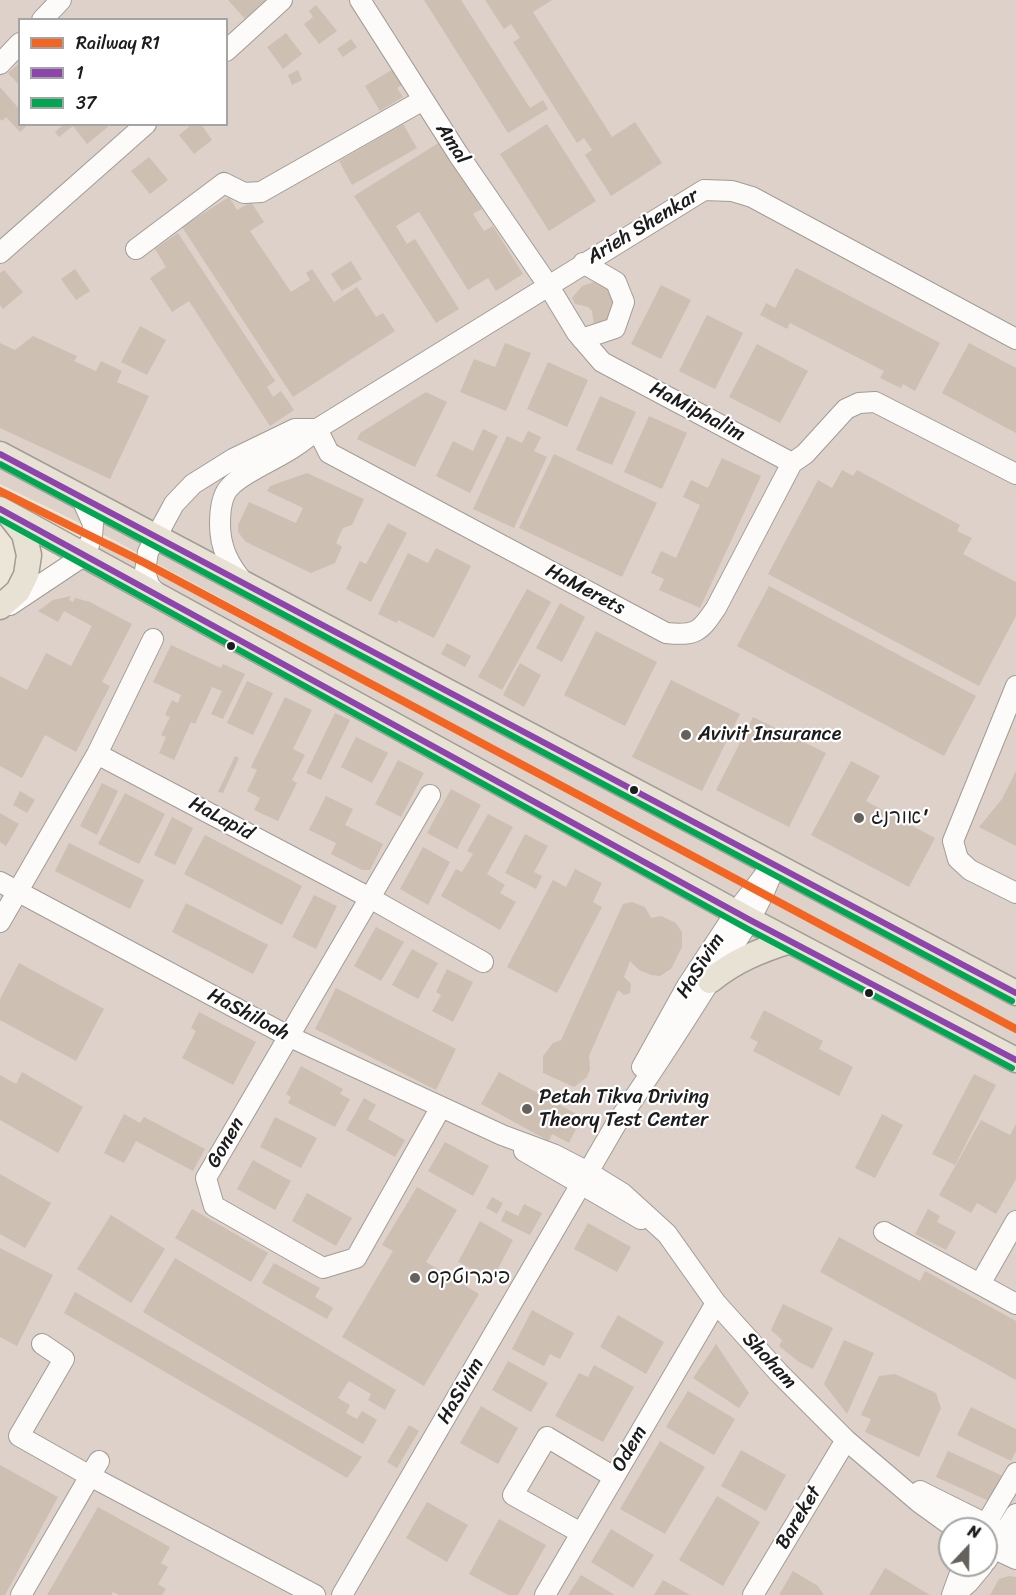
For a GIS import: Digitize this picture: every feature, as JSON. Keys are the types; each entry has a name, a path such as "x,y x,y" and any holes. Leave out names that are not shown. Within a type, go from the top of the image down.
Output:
{"main road":[{"path":"0,454 1016,993"},
{"path":"4,511 743,916 1016,1060"},
{"path":"0,609 18,591 26,575 29,555 24,534 4,511"},
{"path":"710,981 740,960 789,940"}],"street":[{"path":"44,18 61,0"},
{"path":"228,49 282,0"},
{"name":"Amal","path":"360,0 423,100 548,285"},
{"path":"0,64 18,45"},
{"path":"136,249 224,183 244,193 261,192 423,100"},
{"path":"0,253 141,126"},
{"name":"Arieh Shenkar","path":"244,583 232,569 220,536 222,503 228,489 239,478 305,441 317,429 704,190 732,191 752,197 1016,339"},
{"path":"548,285 582,339 615,328 624,303 616,282 583,263"},
{"name":"HaMiphalim","path":"582,339 602,362 792,463"},
{"path":"792,463 805,453 846,409 860,403 875,402 1016,474"},
{"name":"Arieh Shenkar","path":"159,596 149,585 145,571 148,552 174,504 193,484 233,459 296,429 317,429"},
{"name":"HaMerets","path":"317,429 329,453 666,633 686,635 704,627 716,608 792,463"},
{"path":"0,609 85,555 92,537 93,524 81,497"},
{"path":"0,922 97,754 153,639"},
{"path":"1015,691 953,841 957,859 970,870 1016,893"},
{"name":"HaLapid","path":"97,754 370,898 483,962"},
{"name":"Gonen","path":"430,795 206,1178 214,1206 323,1268 356,1258 441,1107"},
{"name":"HaSivim","path":"342,1595 616,1124 710,981 761,879 775,864"},
{"name":"HaShiloah","path":"0,882 288,1036 502,1135 544,1150 584,1178"},
{"name":"HaSivim","path":"616,1124 639,1073 687,986 743,916"},
{"name":"Shoham","path":"584,1178 622,1193 667,1234 716,1303 780,1385 939,1517"},
{"path":"980,1284 1016,1221"},
{"path":"884,1232 1016,1304"},
{"name":"Odem","path":"545,1595 716,1303"},
{"path":"42,1344 64,1359 19,1436 95,1468 315,1595"},
{"path":"581,1533 513,1495 547,1437 614,1477"},
{"name":"Bareket","path":"753,1595 846,1440"},
{"path":"21,1595 95,1468"},
{"name":"Shoham","path":"886,1473 967,1517"},
{"path":"991,1517 1016,1473"},
{"path":"998,1543 1016,1514"},
{"name":"Shoham","path":"998,1546 1016,1559"},
{"path":"953,1595 959,1577"},
{"path":"953,1595 973,1577"}],"shaded area":[{"path":"0,0 1016,0 1016,1595 0,1595 0,620 110,540 429,711 108,537 0,484"}],"building":[{"path":"228,0 266,0 245,19"},
{"path":"424,0 461,0 530,108 543,100 548,109 508,133"},
{"path":"485,0 552,0 533,12 612,137 635,122 662,163 611,196 585,155 592,150 584,138 577,143 513,42 520,38 511,24 504,29"},
{"path":"316,5 337,31 319,44 304,24 313,17 309,11"},
{"path":"286,33 302,54 283,69 267,47"},
{"path":"351,39 357,47 343,57 337,49"},
{"path":"18,65 18,84 8,73"},
{"path":"400,65 409,81 397,88 403,97 380,111 365,86"},
{"path":"298,70 302,80 292,85 288,75"},
{"path":"0,87 18,108 18,126 27,126 20,132 6,117 2,121 0,119"},
{"path":"403,124 417,148 352,185 339,161"},
{"path":"547,124 596,201 549,231 500,154"},
{"path":"62,126 73,126 59,137 55,132"},
{"path":"73,126 108,127 87,144"},
{"path":"202,126 212,140 194,154 179,135 189,127"},
{"path":"440,142 482,209 473,214 484,231 493,226 523,274 496,291 488,278 468,290 419,212 396,226 407,244 415,239 459,309 436,323 354,196"},
{"path":"149,157 168,180 150,194 131,171"},
{"path":"229,197 237,210 251,202 264,222 250,231 291,292 310,280 306,273 312,269 334,302 357,287 376,317 383,313 395,331 293,397 182,227"},
{"path":"178,233 275,381 267,387 273,397 281,391 294,410 270,426 189,301 172,312 150,278 166,267 155,249"},
{"path":"351,261 362,279 342,291 331,274"},
{"path":"796,268 940,343 915,391 903,384 901,388 880,378 884,371 790,323 787,329 760,315 766,303 775,308"},
{"path":"75,269 90,291 76,300 61,279"},
{"path":"4,270 23,292 3,309 0,305 0,273"},
{"path":"594,282 609,287 617,302 608,323 594,326 592,311 588,307 575,304 572,298 582,286"},
{"path":"661,285 691,300 661,359 631,344"},
{"path":"707,315 743,333 715,389 679,371"},
{"path":"140,326 166,340 147,375 121,362"},
{"path":"33,336 77,356 74,361 96,371 101,361 122,371 117,382 149,396 110,479 0,428 0,343 15,350"},
{"path":"505,343 531,353 506,411 460,392 474,359 495,367"},
{"path":"969,343 1016,368 1016,433 942,393"},
{"path":"757,344 808,371 780,423 729,397"},
{"path":"548,362 588,380 567,427 527,409"},
{"path":"426,392 447,402 415,467 357,439 360,433"},
{"path":"600,396 636,412 612,465 576,450"},
{"path":"649,416 687,433 662,489 624,472"},
{"path":"483,429 498,436 470,493 436,476 453,441 473,451"},
{"path":"528,431 541,437 534,451 547,457 514,528 473,509 507,436 522,443"},
{"path":"554,454 657,503 622,577 519,528"},
{"path":"722,458 761,476 700,608 659,590 664,579 651,573 661,551 676,558 700,505 683,497 691,480 708,488"},
{"path":"842,470 853,476 857,470 960,525 957,531 972,538 963,554 1016,582 1016,616 979,686 768,574 818,480 832,488"},
{"path":"307,473 364,499 352,525 343,528 336,543 342,547 335,563 311,573 246,542 238,532 238,525 249,502 296,523 303,508 267,491 270,486"},
{"path":"388,523 407,533 371,602 346,589 360,561 366,564"},
{"path":"436,548 471,566 434,638 398,620 397,623 378,614 408,553 428,563"},
{"path":"769,586 976,696 944,756 737,646"},
{"path":"527,589 551,602 502,690 478,677"},
{"path":"71,596 69,600 73,602 75,598 90,602 132,624 102,682 110,686 76,752 45,735 22,778 0,766 0,676 27,690 46,653 71,666 92,626 64,611 58,622 38,611 53,600"},
{"path":"560,603 585,617 562,662 536,648"},
{"path":"596,631 657,662 625,726 564,695"},
{"path":"447,643 471,656 465,667 441,654"},
{"path":"171,645 221,668 223,664 245,674 223,719 211,714 222,691 212,687 195,724 191,722 174,760 159,753 166,737 161,735 170,717 165,715 172,700 178,703 181,695 153,682"},
{"path":"520,663 541,675 524,707 503,695"},
{"name":"Avivit Insurance","path":"671,680 740,714 702,791 632,757"},
{"path":"247,681 273,693 253,735 227,723"},
{"path":"285,697 312,710 293,749 305,755 292,780 297,783 278,821 254,810 260,798 247,791 257,770 251,767"},
{"path":"335,713 350,720 321,780 306,773"},
{"path":"753,717 826,753 789,827 716,790"},
{"path":"356,737 388,753 372,783 341,767"},
{"path":"235,756 239,758 223,793 218,792"},
{"path":"398,760 424,773 401,817 375,804"},
{"name":"אורנג'","path":"851,761 880,776 866,801 935,838 909,887 811,835"},
{"path":"1016,771 1016,846 979,827 1002,799"},
{"path":"102,783 118,791 97,835 80,826"},
{"path":"451,789 481,805 457,849 427,833"},
{"path":"20,791 35,800 27,813 13,805"},
{"path":"125,793 165,814 139,864 98,844"},
{"path":"326,796 353,809 345,825 383,844 370,870 362,870 331,854 336,843 309,830"},
{"path":"0,813 19,824 6,846 0,842"},
{"path":"488,814 513,827 487,874 505,885 500,893 516,902 500,930 441,896 456,869 462,872 473,854 467,851"},
{"path":"172,817 193,828 175,865 154,855"},
{"path":"525,834 548,846 534,872 542,876 536,889 505,873"},
{"path":"205,835 302,886 282,925 184,874"},
{"path":"69,843 144,880 130,909 55,871"},
{"path":"423,847 450,862 428,905 400,889"},
{"path":"575,869 602,883 593,902 602,907 557,993 507,967 553,880 566,887"},
{"path":"314,895 337,906 316,949 292,937"},
{"path":"632,902 645,907 651,918 661,916 676,923 682,932 682,947 671,969 660,976 639,970 630,961 624,977 631,984 630,993 624,995 618,990 589,1056 590,1069 587,1077 574,1087 543,1073 543,1056 553,1043 561,1040 623,904"},
{"path":"186,903 268,945 253,974 172,932"},
{"path":"376,927 404,942 381,981 354,966"},
{"path":"412,949 438,963 418,999 392,985"},
{"path":"19,963 104,1009 76,1061 0,1020 0,999"},
{"path":"447,969 473,982 453,1022 432,1011 441,995 436,992"},
{"path":"336,988 456,1049 436,1090 315,1029"},
{"path":"764,1010 823,1041 819,1049 853,1067 839,1096 753,1051 758,1042 750,1038"},
{"path":"199,1012 256,1042 233,1085 182,1058 196,1031 191,1028"},
{"path":"301,1066 343,1089 340,1094 350,1099 335,1127 288,1103 291,1097 286,1094"},
{"path":"22,1072 83,1107 58,1153 0,1120 0,1075 16,1084"},
{"path":"499,1072 582,1117 569,1143 552,1134 549,1141 481,1104"},
{"path":"974,1074 996,1085 955,1165 932,1154"},
{"path":"364,1098 376,1105 368,1119 405,1140 395,1157 346,1130"},
{"path":"124,1114 140,1123 144,1117 205,1149 193,1171 136,1141 124,1163 104,1153"},
{"path":"882,1114 903,1125 875,1178 855,1168"},
{"path":"275,1117 317,1138 301,1168 260,1147"},
{"path":"981,1120 1010,1135 1016,1124 1016,1179 996,1214 977,1203 971,1213 939,1195"},
{"path":"445,1142 489,1166 473,1196 428,1171"},
{"path":"253,1160 291,1181 275,1210 237,1189"},
{"path":"0,1174 51,1203 25,1248 0,1234"},
{"name":"פיברוטקס","path":"417,1187 457,1210 426,1262 479,1294 424,1386 342,1337 393,1251 382,1245"},
{"path":"307,1193 352,1218 336,1246 292,1221"},
{"path":"492,1197 503,1203 497,1214 486,1208"},
{"path":"524,1204 542,1213 530,1235 501,1221 506,1210 518,1216"},
{"path":"192,1209 268,1253 251,1282 175,1238"},
{"path":"928,1209 940,1216 937,1222 956,1232 946,1250 915,1234"},
{"path":"111,1215 165,1249 131,1303 77,1269"},
{"path":"480,1221 513,1240 492,1280 458,1262"},
{"path":"588,1223 631,1247 617,1272 574,1249"},
{"path":"839,1237 920,1281 925,1271 1016,1321 1016,1380 820,1272"},
{"path":"0,1248 53,1275 17,1346 0,1337"},
{"path":"175,1258 396,1390 385,1410 368,1400 371,1394 349,1381 338,1398 350,1405 346,1413 357,1419 362,1411 377,1420 363,1444 143,1312"},
{"path":"274,1263 320,1288 315,1297 333,1308 327,1319 262,1283"},
{"path":"75,1292 362,1457 347,1478 64,1313"},
{"path":"783,1304 833,1328 813,1369 799,1362 779,1346 782,1340 771,1330"},
{"path":"532,1310 574,1333 560,1359 550,1354 544,1366 512,1349"},
{"path":"618,1315 664,1342 646,1374 600,1347"},
{"path":"844,1340 874,1353 847,1414 824,1384"},
{"path":"716,1344 749,1393 739,1408 693,1378"},
{"path":"508,1361 548,1383 531,1412 492,1390"},
{"path":"594,1365 634,1387 603,1442 555,1416 579,1373 588,1377"},
{"path":"895,1374 936,1393 941,1408 919,1457 865,1432 871,1419 861,1415 879,1376"},
{"path":"688,1391 735,1419 714,1455 666,1427"},
{"path":"481,1406 518,1428 498,1464 460,1443"},
{"path":"971,1407 1016,1429 1016,1451 1011,1461 957,1435"},
{"path":"409,1425 419,1431 397,1468 387,1462"},
{"path":"660,1441 705,1467 665,1534 620,1509"},
{"path":"741,1450 786,1475 766,1511 721,1486"},
{"path":"948,1451 1003,1476 991,1502 936,1477"},
{"path":"0,1465 58,1497 5,1595 0,1595"},
{"path":"717,1496 760,1522 723,1586 679,1560"},
{"path":"427,1502 468,1525 447,1562 406,1538"},
{"path":"98,1507 170,1547 161,1563 168,1567 158,1584 166,1589 162,1595 119,1595 113,1592 111,1595 47,1595"},
{"path":"499,1519 546,1545 518,1595 508,1595 469,1574"},
{"path":"611,1529 654,1555 633,1588 591,1562"},
{"path":"885,1568 930,1595 869,1595"},
{"path":"793,1571 818,1586 824,1595 779,1595"},
{"path":"581,1575 615,1595 568,1595"},
{"path":"1009,1576 1016,1577 1016,1595 990,1595 999,1579"},
{"path":"663,1580 690,1595 654,1595"}],"rail line":[{"name":"R1","path":"0,491 145,563 1016,1029"}],"transit line":[{"name":"1","path":"0,454 1016,993"},
{"name":"37","path":"0,464 1012,1001"},
{"name":"1","path":"0,509 750,920 1016,1060"},
{"name":"37","path":"0,519 746,928 1012,1068"}],"place":[{"name":"Avivit Insurance","path":"686,735"},
{"name":"אורנג'","path":"859,818"},
{"name":"Petah Tikva Driving Theory Test Center","path":"527,1109"},
{"name":"פיברוטקס","path":"415,1278"}]}
